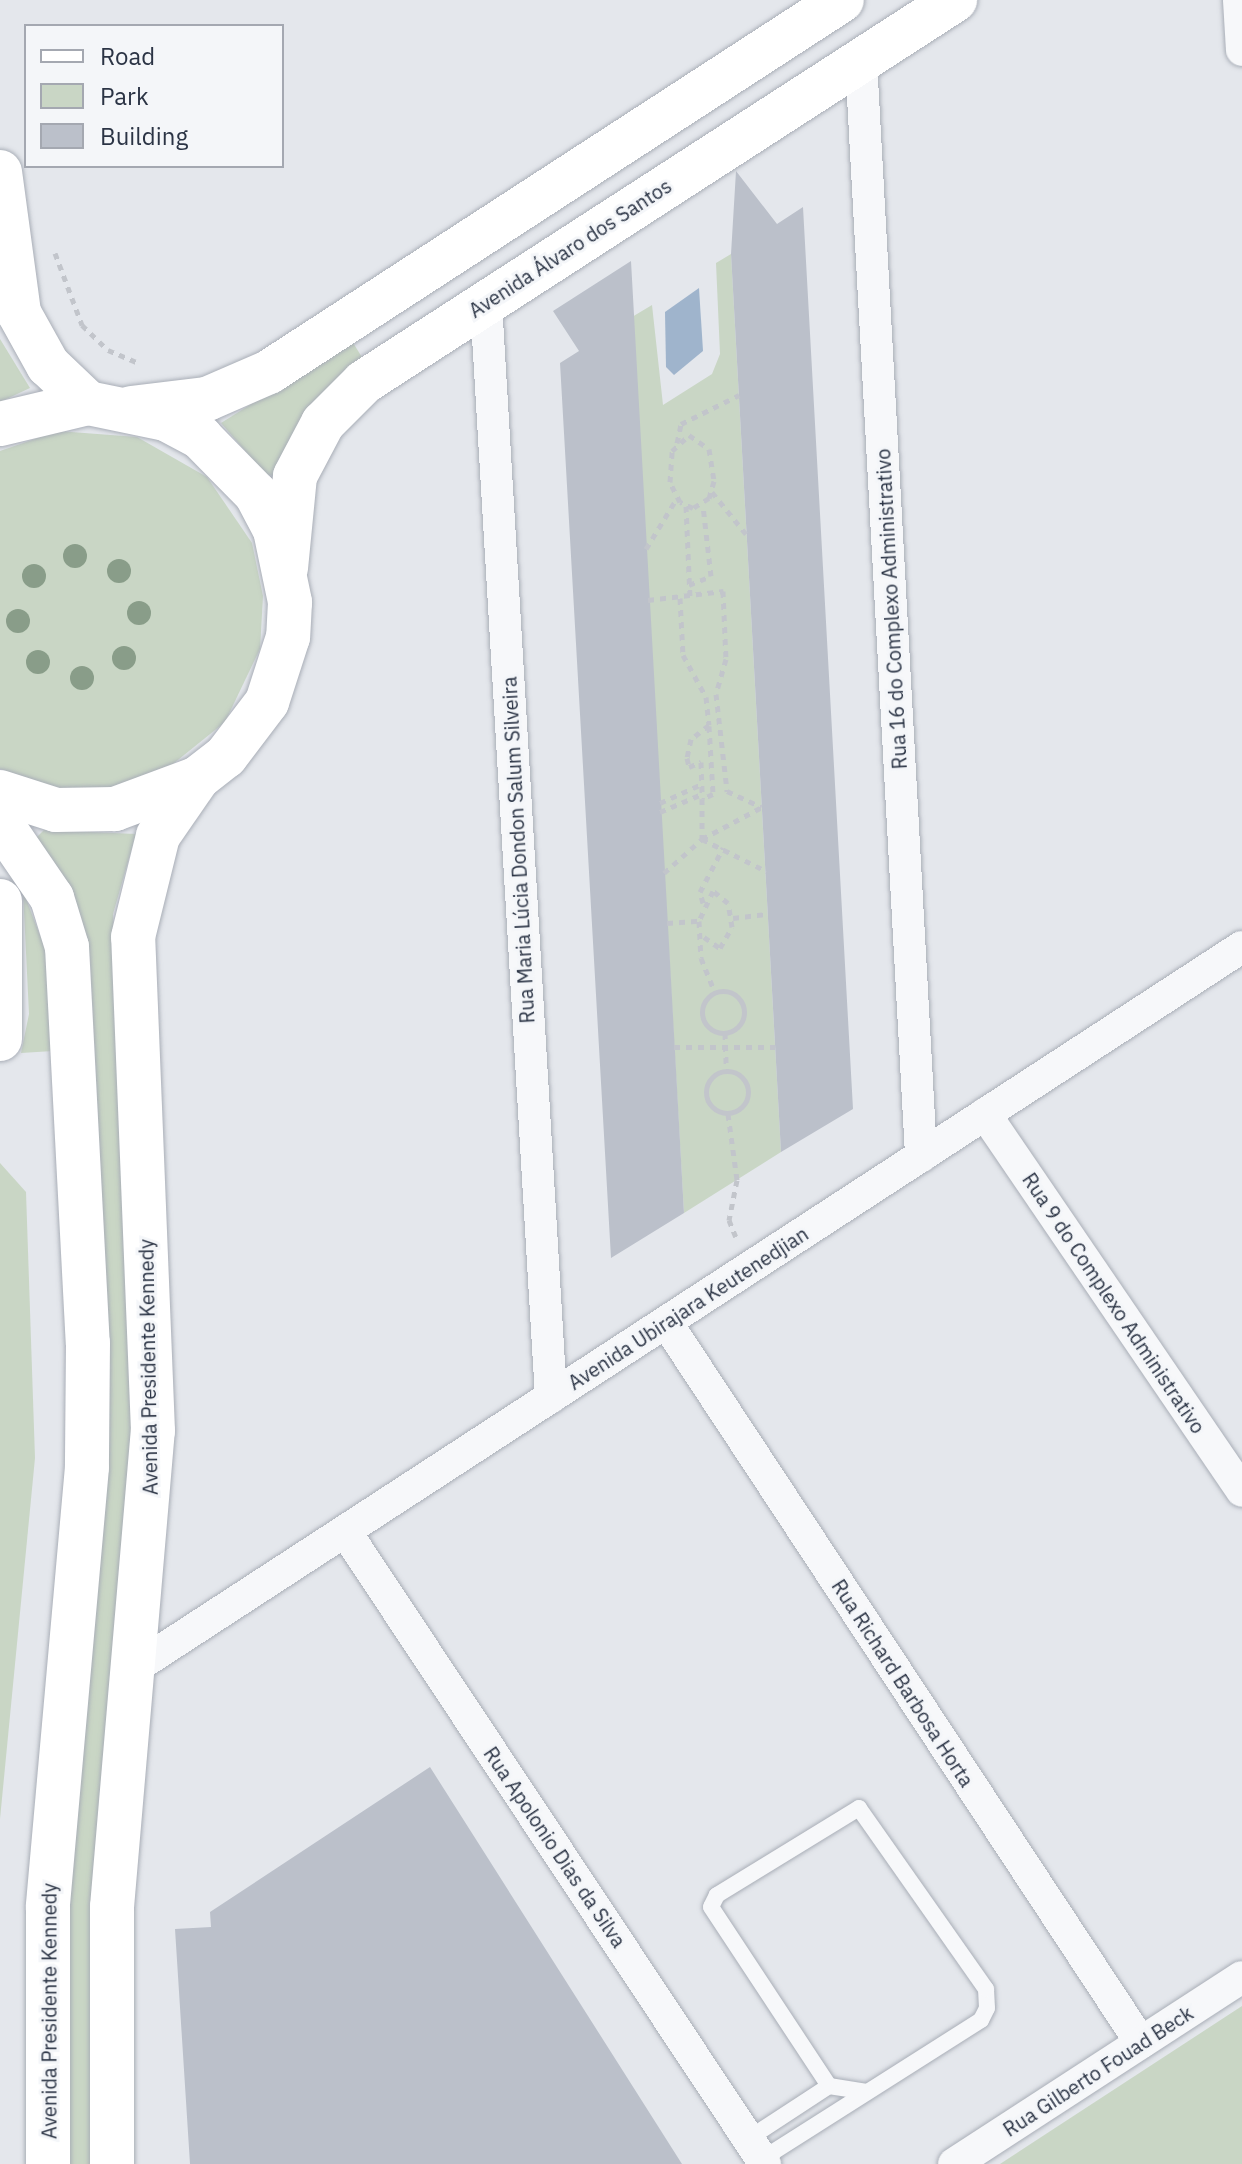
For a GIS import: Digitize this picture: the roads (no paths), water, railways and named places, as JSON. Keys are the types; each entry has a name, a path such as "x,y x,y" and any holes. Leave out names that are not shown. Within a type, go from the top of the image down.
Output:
{"main road":[{"path":"131,408 207,399 269,372 842,0"},
{"name":"Avenida Álvaro dos Santos","path":"286,568 287,504 323,423 383,368 955,0"},
{"path":"0,172 19,313 48,365 88,403"},
{"path":"0,424 88,403 131,408 166,419 232,463 275,530 286,568 288,637 267,702 233,748 198,778 144,803 86,812 0,792"},
{"name":"Avenida Presidente Kennedy","path":"112,2164 110,1963 153,1431 134,925 158,836 198,778"},
{"name":"Avenida Presidente Kennedy","path":"0,822 47,890 67,947 88,1343 87,1467 49,1894 48,2164"},
{"path":"0,901 0,1039"}],"street":[{"path":"1239,0 1242,50"},
{"name":"Rua 16 do Complexo Administrativo","path":"861,61 921,1156"},
{"name":"Rua Maria Lúcia Dondon Salum Silveira","path":"486,303 551,1397"},
{"name":"Avenida Ubirajara Keutenedjian","path":"133,1669 1242,947"},
{"name":"Rua 9 do Complexo Administrativo","path":"985,1114 1242,1491"},
{"name":"Rua Richard Barbosa Horta","path":"666,1322 1141,2043"},
{"name":"Rua Apolonio Dias da Silva","path":"345,1531 757,2157"},
{"name":"Rua Gilberto Fouad Beck","path":"954,2164 1242,1977"}],"lane":[{"path":"757,2157 867,2092 981,2020 987,1998 859,1808 717,1895 711,1907 829,2086 867,2092"},
{"path":"757,2157 829,2086"}],"water":[{"path":"699,288 703,351 674,375 666,367 665,312"}]}
